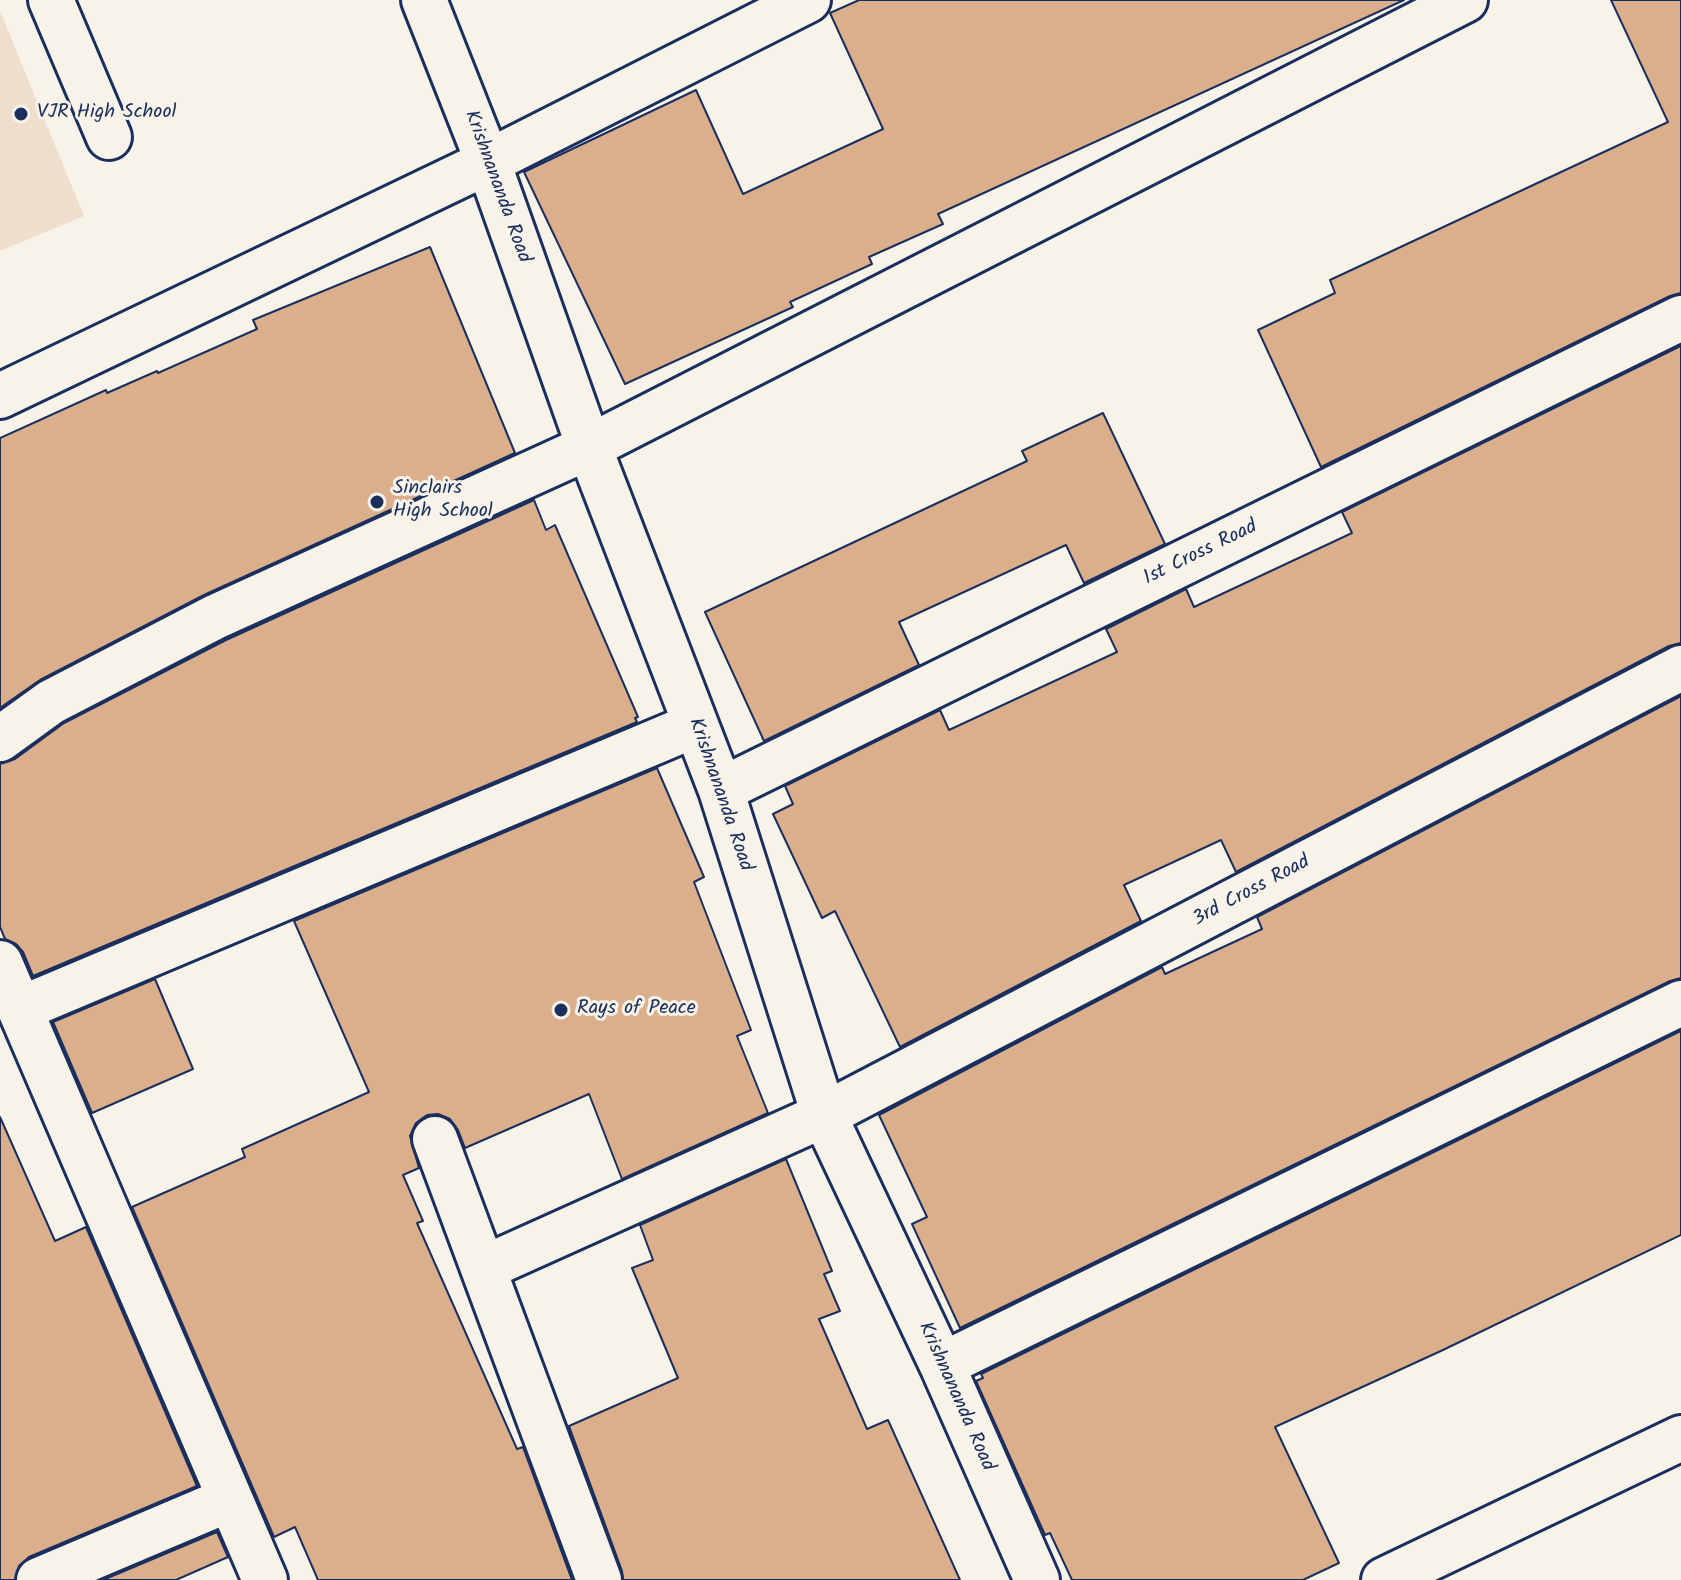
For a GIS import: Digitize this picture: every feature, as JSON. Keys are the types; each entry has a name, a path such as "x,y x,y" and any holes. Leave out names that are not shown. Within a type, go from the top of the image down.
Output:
{"street":[{"path":"51,0 109,137"},
{"name":"Krishnananda Road","path":"424,0 488,162 589,447 721,790 824,1115 942,1365 1037,1580"},
{"path":"0,396 488,162 808,0"},
{"path":"0,739 51,702 215,617 589,447 1465,0"},
{"name":"1st Cross Road","path":"721,790 1681,318"},
{"name":"3rd Cross Road","path":"484,1268 824,1115 1681,668"},
{"path":"20,1009 695,725"},
{"path":"0,963 265,1580"},
{"path":"942,1365 1681,1003"},
{"path":"435,1139 599,1580"},
{"path":"1384,1580 1681,1438"},
{"path":"39,1580 230,1499"}],"shaded area":[{"name":"VJR High School","path":"0,11 84,216 0,251"}],"building":[{"path":"859,0 1404,0 938,214 943,224 869,257 872,264 790,302 793,307 625,384 524,172 696,90 743,194 883,129 830,13"},
{"path":"1611,0 1681,0 1681,293 1321,467 1258,330 1335,293 1330,280 1668,122"},
{"path":"430,247 515,453 204,595 40,680 0,708 0,438 106,390 107,393 158,373 257,329 253,320"},
{"path":"1681,346 1681,643 1669,646 1236,872 1221,840 1124,885 1141,921 900,1047 835,911 822,918 773,814 793,804 785,786 940,710 949,730 1117,652 1106,629 1186,589 1194,607 1352,533 1342,512"},
{"path":"1103,413 1165,544 1084,583 1066,545 899,622 919,665 764,741 705,612 1027,461 1022,451"},
{"path":"534,500 546,530 555,525 638,717 635,718 637,722 33,976 23,952 5,939 0,927 0,764 15,759 64,723 226,640"},
{"path":"1681,696 1681,978 960,1328 912,1224 927,1217 879,1115 1162,967 1165,974 1262,929 1257,917"},
{"path":"657,768 704,877 694,882 751,1030 737,1036 768,1113 622,1179 589,1094 465,1148 450,1119 438,1114 427,1115 416,1123 410,1136 419,1168 403,1175 423,1221 417,1223 517,1449 523,1447 572,1580 318,1580 295,1527 274,1537 132,1207 245,1157 242,1149 369,1092 294,921"},
{"path":"155,979 193,1069 92,1113 53,1022"},
{"path":"1681,1031 1681,1235 1275,1427 1339,1563 1303,1580 1072,1580 1050,1533 1045,1535 976,1381 983,1378 981,1374"},
{"path":"0,1117 55,1241 86,1227 197,1486 29,1557 19,1566 15,1580 0,1580"},
{"path":"786,1159 832,1271 824,1274 840,1311 819,1319 867,1429 888,1420 960,1580 623,1580 569,1426 678,1378 632,1268 653,1260 640,1225"},
{"path":"217,1532 228,1557 176,1580 103,1580"}],"place":[{"name":"VJR High School","path":"21,114"},
{"name":"Sinclairs High School","path":"377,502"},
{"name":"Rays of Peace","path":"561,1010"}]}
